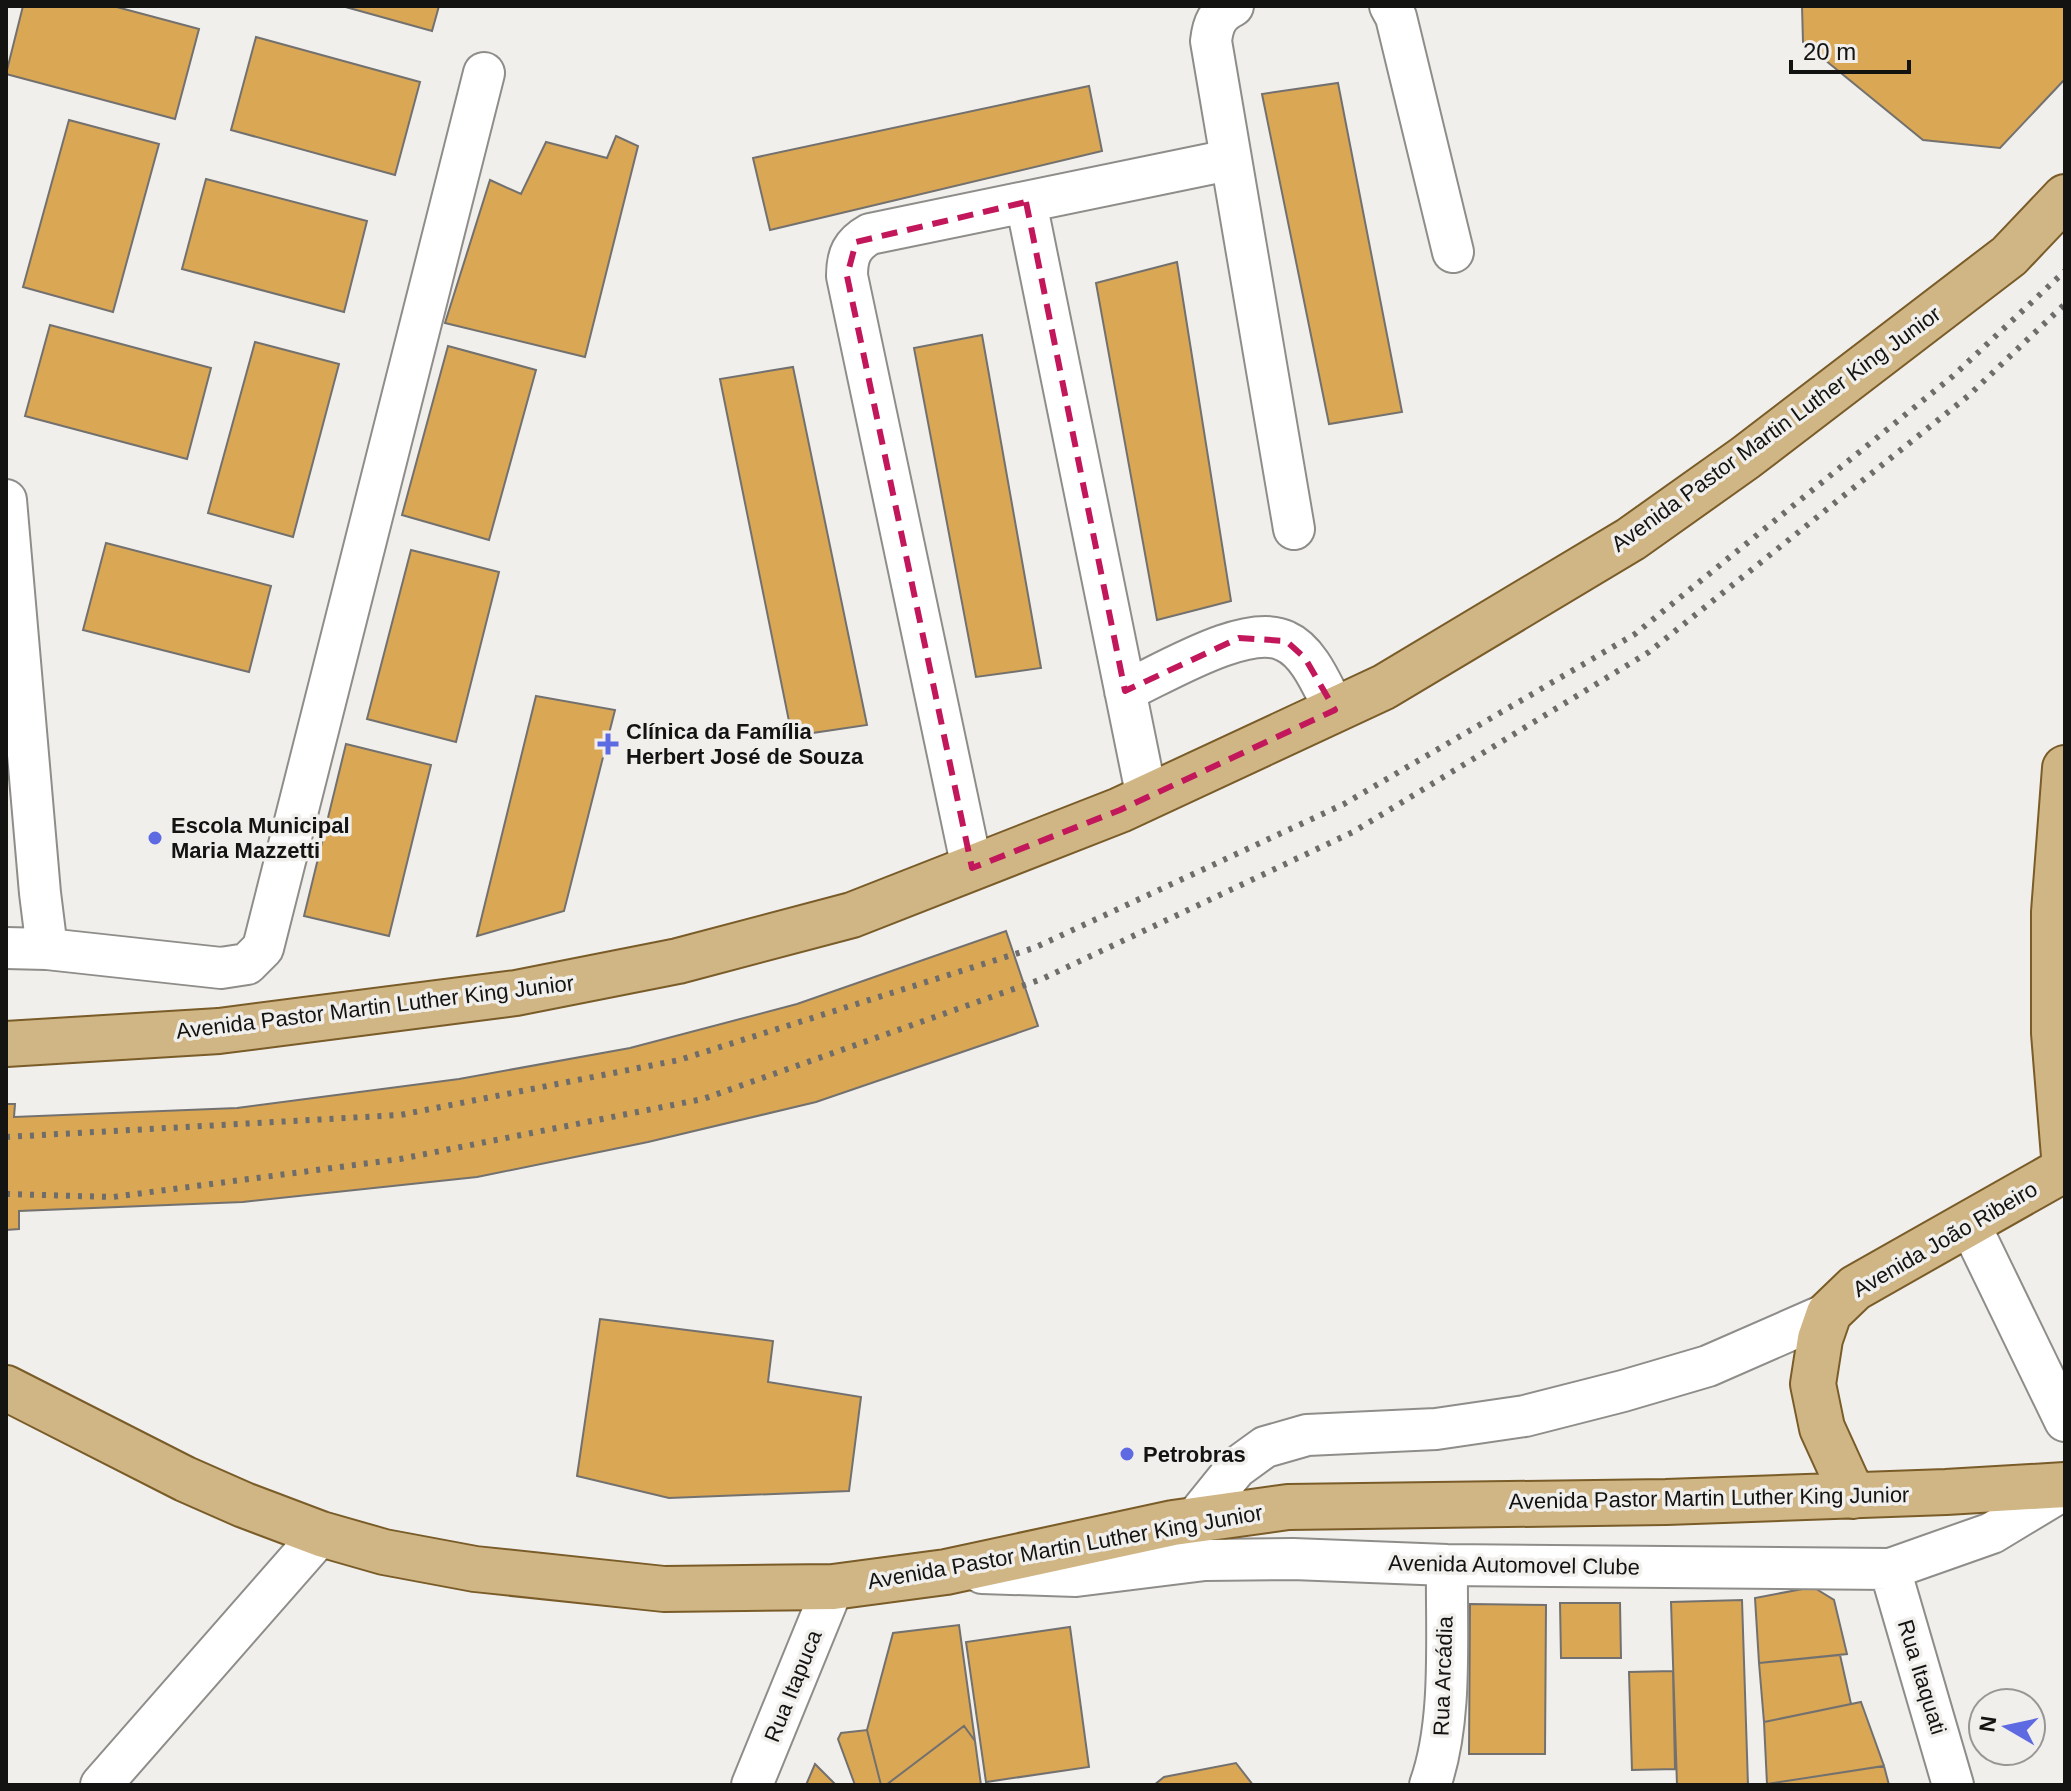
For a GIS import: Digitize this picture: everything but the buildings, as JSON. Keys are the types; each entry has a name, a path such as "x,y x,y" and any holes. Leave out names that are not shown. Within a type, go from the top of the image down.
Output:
{"main road":[{"name":"Avenida Pastor Martin Luther King Junior","path":"6,1044 219,1031 516,993 678,961 852,915 1147,798 1384,687 1631,539 1745,458 2009,256 2065,197"},
{"path":"2065,768 2054,912 2054,1033 2065,1169"},
{"name":"Avenida João Ribeiro","path":"1829,1313 1855,1288 2065,1169"},
{"path":"1829,1313 1820,1339 1813,1384 1822,1428 1853,1496"},
{"name":"Avenida Pastor Martin Luther King Junior","path":"6,1388 185,1479 321,1534 384,1552 475,1569 664,1589 833,1587 946,1572 1194,1520 1288,1507 1666,1502 2065,1487"}],"street":[{"path":"1233,6 1213,24 1211,41 1294,529"},
{"path":"1390,6 1396,17 1453,252"},
{"path":"6,948 47,949 221,968 247,964 263,948 484,73"},
{"path":"972,868 847,276 847,259 856,242 870,234 1229,160"},
{"path":"1026,202 1147,798"},
{"path":"6,500 47,949"},
{"path":"1125,691 1239,638 1260,635 1286,641 1305,658 1335,710"},
{"path":"1970,1225 2065,1421"},
{"path":"1194,1520 1236,1468 1265,1447 1307,1435 1436,1429 1525,1416 1708,1366 1829,1313"},
{"name":"Avenida Automovel Clube","path":"946,1572 1076,1576 1205,1560 1293,1559 1447,1565 1890,1569 1992,1533 2065,1487"},
{"path":"101,1785 321,1534"},
{"name":"Rua Arcádia","path":"1430,1785 1439,1759 1445,1708 1447,1565"},
{"name":"Rua Itaquati","path":"1890,1569 1953,1785"},
{"name":"Rua Itapuca","path":"752,1785 833,1587"}],"highlighted area":[{"path":"1026,202 1125,691 1239,638 1286,641 1305,658 1335,710 1120,810 972,868 847,276 856,242"}],"railway":[{"path":"6,1137 400,1115 679,1060 1034,948 1344,804 1635,634 1953,376 2065,271"},
{"path":"6,1194 113,1197 400,1159 703,1099 1042,979 1353,832 1649,652 1968,396 2065,304"}],"place":[{"name":"Clínica da Família Herbert José de Souza","path":"608,744"},
{"name":"Escola Municipal Maria Mazzetti","path":"155,838"},
{"name":"Petrobras","path":"1127,1454"}]}
